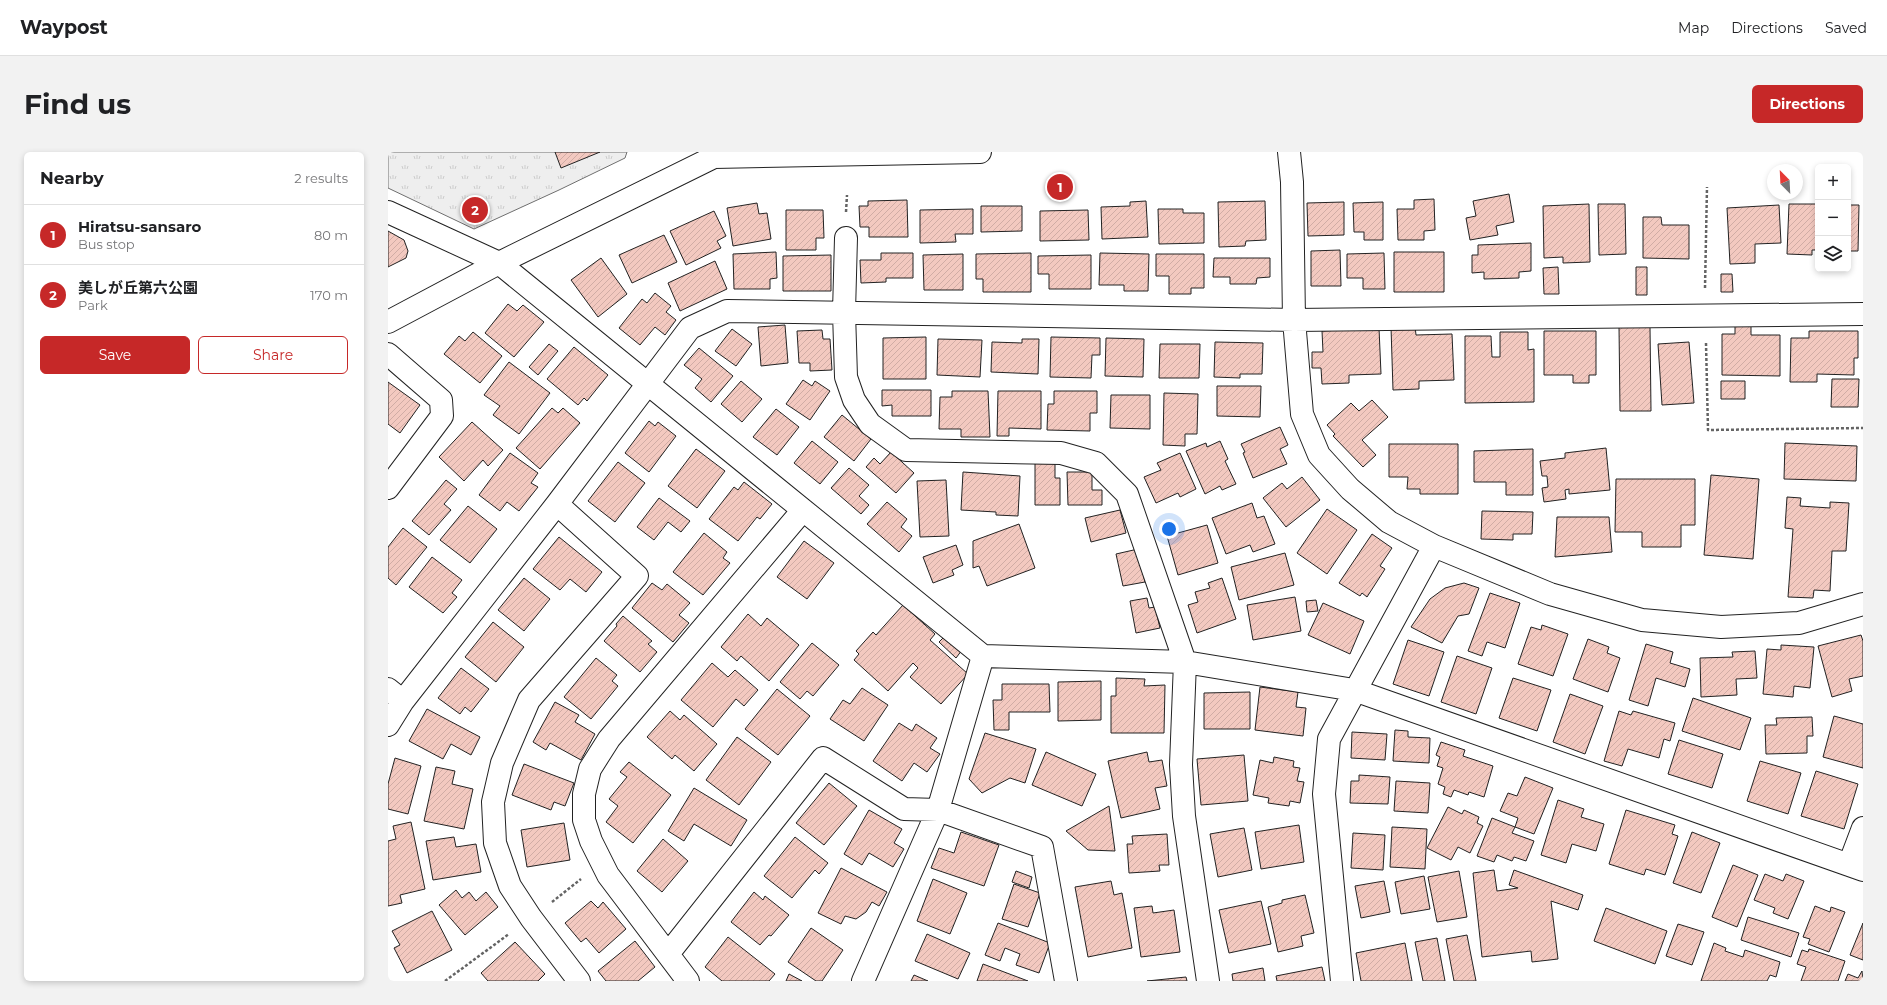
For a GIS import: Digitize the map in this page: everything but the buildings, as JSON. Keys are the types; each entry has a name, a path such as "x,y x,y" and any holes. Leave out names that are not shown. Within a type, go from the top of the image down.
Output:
{"street":[{"path":"388,322 499,263 711,155 980,152"},
{"path":"1289,152 1292,182 1294,320 1302,414 1319,455 1350,490 1389,522 1434,546 1550,594 1642,620 1721,627 1799,623 1863,604"},
{"path":"388,212 499,263 983,656 1185,662 1354,690 1856,868 1863,828"},
{"path":"846,238 844,312 846,377 854,400 870,424 906,450 1061,453 1096,464 1127,494 1185,662 1180,765 1184,816 1208,981"},
{"path":"388,725 396,695 556,504 690,328 727,311 1294,320 1705,317 1863,314"},
{"path":"388,354 441,400 442,416 388,488"},
{"path":"556,504 637,576 529,700 502,762 493,802 496,843 510,886 531,918 579,981"},
{"path":"688,981 608,875 591,841 584,820 584,794 590,769 609,739 803,510"},
{"path":"1342,981 1324,794 1329,739 1354,690 1434,546"},
{"path":"863,981 938,810 983,656"},
{"path":"668,954 823,758 904,809 938,810 1042,847 1066,981"}],"path":[{"path":"1707,187 1705,317 1708,430 1863,428"}],"green space":[{"path":"388,152 627,152 625,158 474,229 388,188"}],"place":[{"name":"Hiratsu-sansaro","path":"1060,187"},
{"name":"美しが丘第六公園","path":"475,210"}]}
